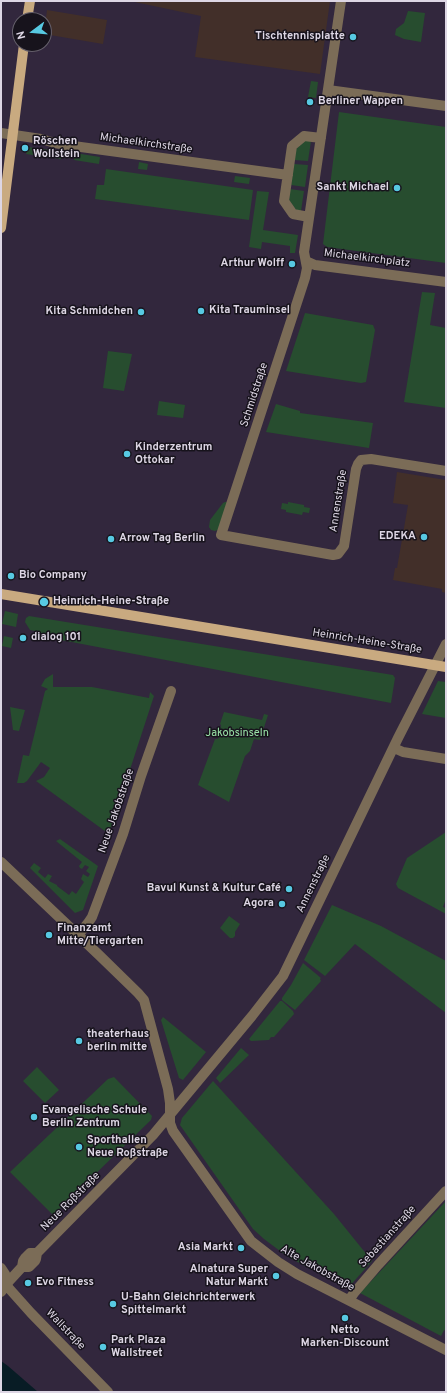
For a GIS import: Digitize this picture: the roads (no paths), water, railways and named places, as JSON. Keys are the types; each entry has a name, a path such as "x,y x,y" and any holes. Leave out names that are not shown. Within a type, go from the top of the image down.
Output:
{"main road":[{"path":"28,12 30,1"},
{"path":"1,228 23,52"},
{"name":"Heinrich-Heine-Straße","path":"1,594 446,667"}],"street":[{"path":"306,261 304,252 341,1"},
{"path":"328,90 446,106"},
{"name":"Michaelkirchstraße","path":"1,133 41,139 61,144 288,175"},
{"path":"309,217 293,214 284,202 292,146 304,136 321,138"},
{"name":"Michaelkirchplatz","path":"306,261 315,264 446,282"},
{"name":"Schmidstraße","path":"306,261 307,268 301,292 222,535 333,555"},
{"name":"Annenstraße","path":"333,555 338,554 344,546 356,469 361,460 371,459 446,471"},
{"name":"Annenstraße","path":"170,1114 252,1016 283,976 446,644"},
{"name":"Neue Jakobstraße","path":"78,935 92,917 123,834 141,776 171,691"},
{"path":"394,748 403,752 446,759"},
{"path":"1,862 144,1000 168,1089 170,1114"},
{"name":"Neue Roßstraße","path":"3,1287 22,1267 23,1261 30,1253 37,1253 153,1135 170,1114"},
{"name":"Alte Jakobstraße","path":"170,1114 170,1123 175,1135 251,1241 278,1262 297,1274 446,1350"},
{"name":"Sebastianstraße","path":"349,1300 378,1265 446,1190"},
{"name":"Wallstraße","path":"1,1268 5,1274 3,1287 30,1312 108,1392"}],"water":[{"path":"1,1361 8,1366 38,1392 1,1392"}],"place":[{"name":"Tischtennisplatte","path":"353,37"},
{"name":"Berliner Wappen","path":"310,102"},
{"name":"Röschen Wollstein","path":"25,148"},
{"name":"Sankt Michael","path":"397,188"},
{"name":"Arthur Wolff","path":"292,264"},
{"name":"Kita Trauminsel","path":"201,311"},
{"name":"Kita Schmidchen","path":"141,312"},
{"name":"Kinderzentrum Ottokar","path":"127,454"},
{"name":"EDEKA","path":"424,537"},
{"name":"Arrow Tag Berlin","path":"111,539"},
{"name":"Bio Company","path":"11,576"},
{"name":"Heinrich-Heine-Straße","path":"44,602"},
{"name":"dialog 101","path":"23,638"},
{"name":"Bavul Kunst & Kultur Café","path":"289,889"},
{"name":"Agora","path":"282,904"},
{"name":"Finanzamt Mitte/Tiergarten","path":"49,935"},
{"name":"theaterhaus berlin mitte","path":"79,1041"},
{"name":"Evangelische Schule Berlin Zentrum","path":"34,1117"},
{"name":"Sporthallen Neue Roßstraße","path":"79,1147"},
{"name":"Asia Markt","path":"241,1248"},
{"name":"Alnatura Super Natur Markt","path":"276,1276"},
{"name":"Evo Fitness","path":"28,1283"},
{"name":"U-Bahn Gleichrichterwerk Spittelmarkt","path":"113,1304"},
{"name":"Netto Marken-Discount","path":"345,1318"},
{"name":"Park Plaza Wallstreet","path":"103,1347"}],"park label":[{"name":"Jakobsinseln","path":"237,734"}]}
